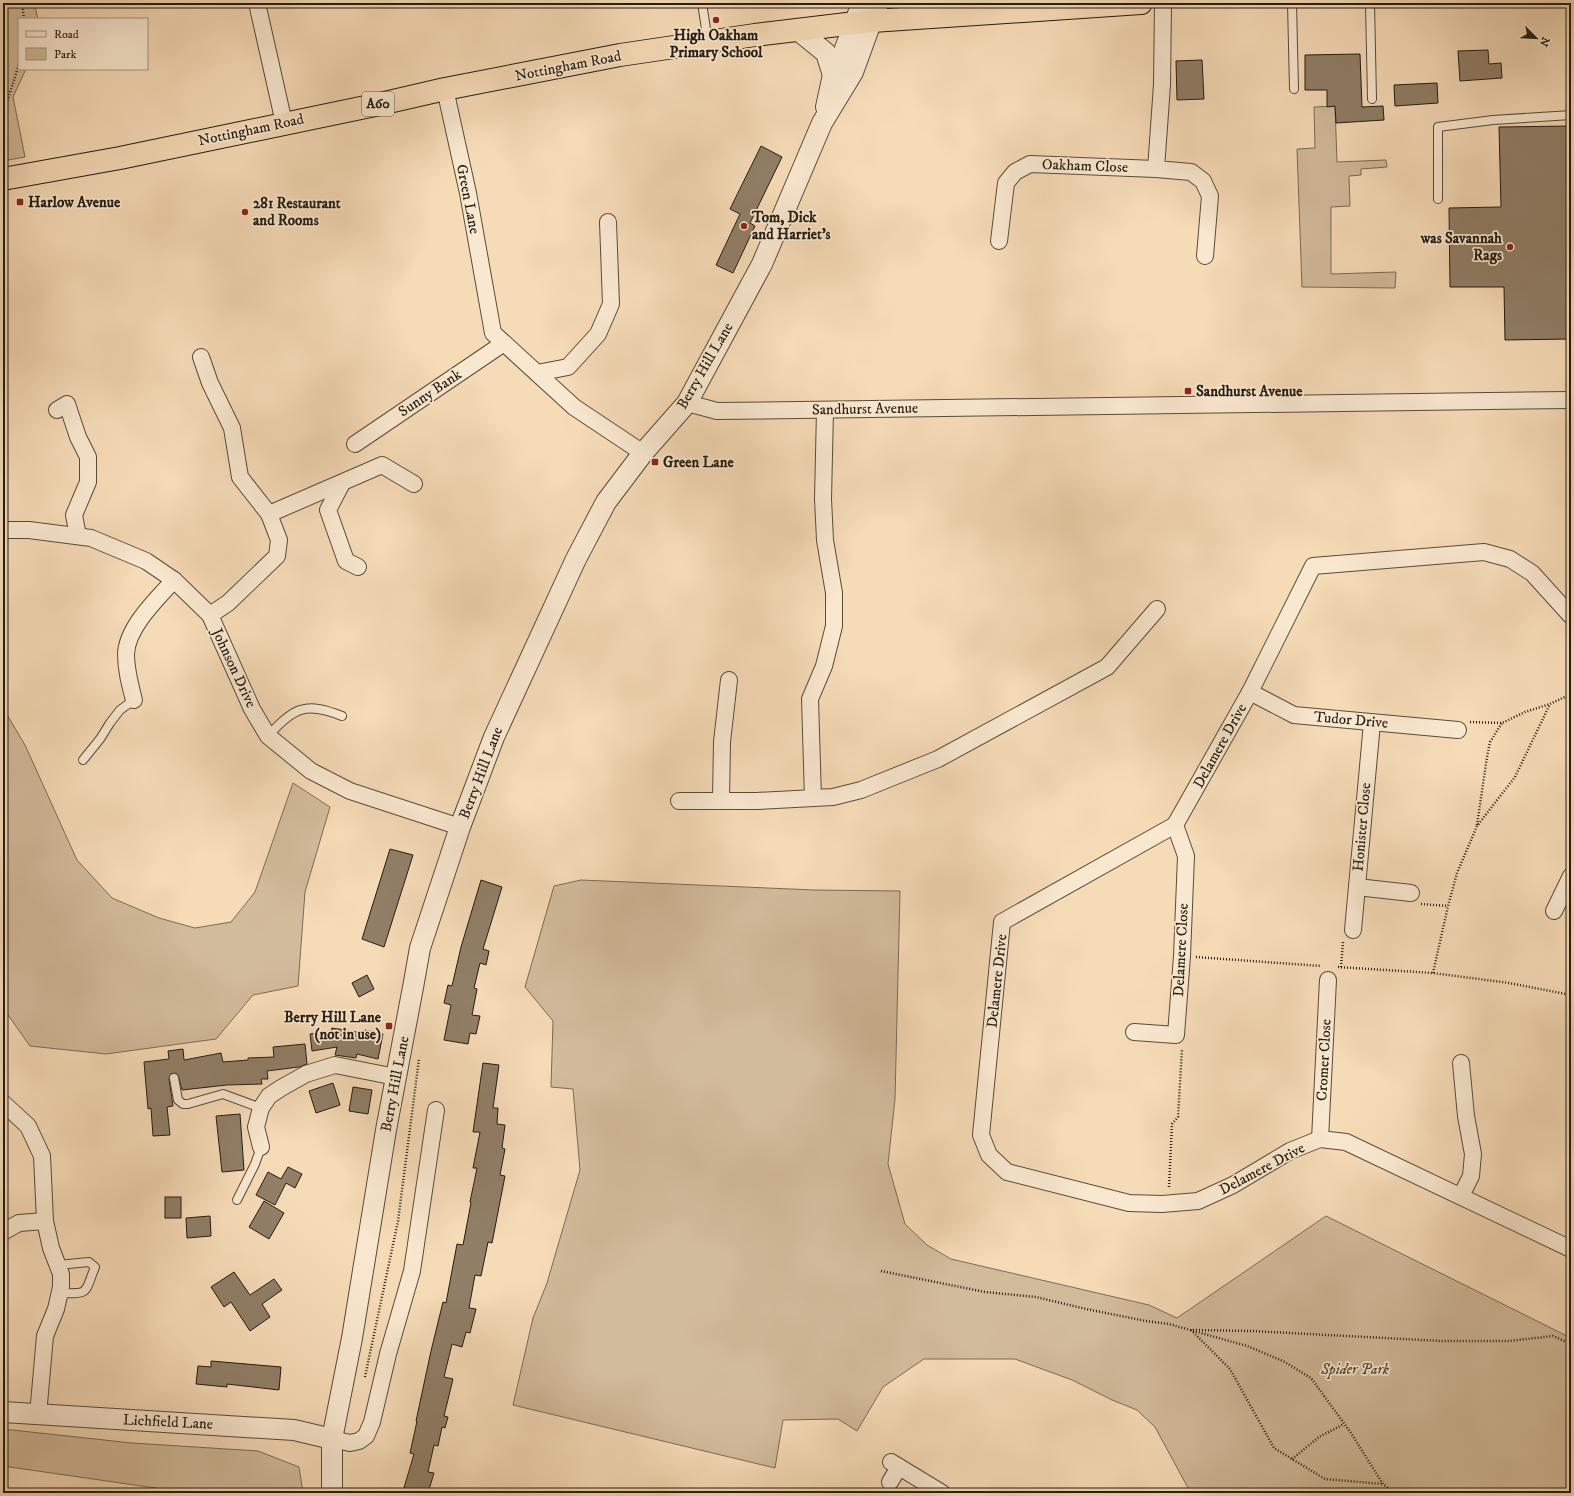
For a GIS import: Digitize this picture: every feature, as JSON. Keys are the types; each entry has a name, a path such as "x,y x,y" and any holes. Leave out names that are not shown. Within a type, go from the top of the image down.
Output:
{"highway":[{"name":"Nottingham Road","path":"3,178 120,158 445,89 620,55 754,35 799,31 867,13 1140,3"}],"street":[{"path":"257,3 284,123"},
{"path":"1156,169 1162,85 1163,3"},
{"name":"Berry Hill Lane","path":"822,123 833,75 867,13"},
{"name":"Berry Hill Lane","path":"332,1493 332,1440 352,1338 384,1138 420,948 460,827 494,737 576,559 606,502 643,452 688,403 762,264 822,123 850,78 867,13"},
{"path":"799,31 826,54 833,75"},
{"name":"Green Lane","path":"445,89 468,193 492,333 574,407 643,452"},
{"name":"Oakham Close","path":"999,241 1006,183 1015,172 1030,164 1156,169 1191,172 1203,181 1210,196 1205,256"},
{"path":"537,372 568,367 598,334 611,304 608,222"},
{"name":"Sunny Bank","path":"355,444 504,343"},
{"path":"201,357 210,384 232,428 240,477 269,514 279,540 277,556 228,603 210,615"},
{"name":"Sandhurst Avenue","path":"688,403 717,411 1571,400"},
{"path":"57,410 67,404 78,436 88,457 88,482 74,515 78,536"},
{"path":"814,798 810,699 824,666 834,626 834,593 825,540 823,499 825,410"},
{"path":"269,514 382,465 414,484"},
{"path":"342,483 328,510 346,561 358,567"},
{"name":"Johnson Drive","path":"3,530 29,530 91,538 146,561 174,580 210,615 252,709 268,736 311,771 350,791 460,827"},
{"name":"Delamere Drive","path":"1571,616 1532,574 1510,560 1484,552 1313,566 1250,692 1175,825 1002,922 981,1135 989,1155 1007,1172 1129,1203 1168,1204 1198,1201 1233,1185 1290,1150 1320,1139 1346,1142 1571,1249"},
{"path":"134,700 127,668 126,653 131,634 142,616 174,580"},
{"path":"679,801 757,801 833,797 861,790 938,759 1027,712 1107,667 1158,608"},
{"path":"721,800 722,742 729,680"},
{"name":"Tudor Drive","path":"1250,692 1294,715 1458,730"},
{"name":"Honister Close","path":"1353,930 1372,723"},
{"name":"Delamere Close","path":"1175,825 1186,856 1182,956 1176,1035"},
{"path":"1554,912 1571,876"},
{"path":"1357,887 1411,893"},
{"name":"Cromer Close","path":"1320,1139 1330,971"},
{"path":"1134,1032 1176,1035"},
{"path":"1460,1063 1466,1116 1473,1154 1471,1176 1461,1196"},
{"path":"260,1147 256,1127 261,1108 269,1096 306,1074 336,1065 396,1077"},
{"path":"3,1103 28,1126 42,1156 44,1221 51,1248 61,1274 61,1288 56,1309 45,1336 38,1415"},
{"path":"332,1440 350,1443 359,1441 366,1436 372,1422 388,1354 412,1271 420,1228 436,1110"},
{"path":"3,1232 19,1223 44,1221"},
{"name":"Lichfield Lane","path":"3,1412 294,1430 332,1440"},
{"path":"890,1482 895,1464 942,1493"}],"lane":[{"path":"702,3 708,42"},
{"path":"1292,3 1294,89"},
{"path":"1370,3 1372,99"},
{"path":"1438,199 1438,127 1493,120 1571,114"},
{"path":"82,760 100,739 120,710 134,700"},
{"path":"268,736 291,714 303,709 325,709 342,716"},
{"path":"174,1078 178,1100 183,1104 188,1104 223,1094 261,1108"},
{"path":"237,1200 255,1164 260,1147"},
{"path":"58,1265 89,1262 94,1266 86,1291 81,1294 60,1293"}],"path":[{"path":"22,3 24,18"},
{"path":"3,115 18,67"},
{"path":"1458,730 1470,722 1502,723 1525,712 1550,704 1571,694"},
{"path":"1434,973 1448,906 1457,873 1477,826 1515,777 1550,704"},
{"path":"1477,826 1490,742 1502,723"},
{"path":"1411,893 1410,904 1448,906"},
{"path":"1341,967 1344,930 1353,930"},
{"path":"1182,956 1330,971 1341,967 1434,973 1509,983 1571,995"},
{"path":"1168,1204 1172,1124 1178,1118 1183,1036 1176,1035"},
{"path":"365,1378 398,1221 420,1054"},
{"path":"881,1271 985,1292 1036,1297 1086,1310 1169,1324 1247,1346 1283,1361 1311,1378 1344,1424 1383,1484 1395,1493"},
{"path":"1190,1330 1252,1331 1442,1341 1509,1340 1552,1336 1571,1344"},
{"path":"1190,1330 1230,1369 1274,1448 1325,1479 1383,1484"},
{"path":"1292,1459 1319,1437 1344,1424"}],"green space":[{"path":"3,3 34,3 38,18 18,18 18,70 26,70 13,97 25,157 3,161"},
{"path":"1335,106 1337,162 1386,160 1387,167 1361,169 1361,175 1349,176 1350,206 1331,207 1331,274 1396,272 1395,288 1302,287 1297,149 1315,148 1314,107"},
{"path":"3,708 25,745 77,860 112,898 159,918 195,928 231,922 255,892 293,783 330,807 305,892 298,986 253,995 216,1039 106,1054 30,1046 3,1008"},
{"name":"Spider Park","path":"581,880 814,890 900,891 895,1099 888,1164 905,1224 927,1245 951,1259 1149,1305 1177,1318 1326,1216 1571,1338 1571,1493 1192,1493 1155,1427 1137,1410 1112,1400 1072,1380 1015,1359 924,1359 883,1387 857,1431 838,1419 783,1420 775,1468 513,1405 533,1318 547,1283 580,1170 573,1089 551,1087 553,1021 525,987 554,886"},
{"path":"3,1429 132,1443 258,1451 299,1467 303,1493 174,1493 169,1490 3,1466"}],"building":[{"path":"1488,50 1489,64 1501,63 1502,78 1460,81 1458,51"},
{"path":"1360,54 1362,107 1383,106 1384,120 1336,123 1335,106 1327,107 1327,90 1305,90 1305,55"},
{"path":"1202,60 1204,99 1177,100 1176,61"},
{"path":"1437,83 1438,103 1395,106 1394,85"},
{"name":"was Savannah Rags","path":"1571,126 1571,339 1505,340 1504,287 1450,287 1449,208 1501,207 1499,127"},
{"path":"761,146 782,157 750,223 755,226 733,273 716,265 740,214 730,209"},
{"path":"390,849 413,855 384,947 362,939"},
{"path":"481,880 502,887 483,949 489,951 486,965 480,963 474,988 477,989 472,1015 480,1016 476,1034 470,1033 468,1044 444,1040 451,1005 444,1003 448,985 452,986 461,947"},
{"path":"367,975 374,989 359,997 352,983"},
{"path":"332,1028 364,1033 365,1030 383,1034 378,1059 357,1054 356,1058 335,1055 337,1047 312,1051 310,1034 331,1031"},
{"path":"305,1044 307,1064 299,1067 267,1071 268,1079 261,1079 262,1084 227,1085 182,1090 178,1075 175,1073 171,1074 169,1079 173,1106 167,1107 170,1135 153,1136 151,1108 148,1109 144,1062 169,1059 168,1051 183,1049 184,1060 221,1053 223,1062 248,1060 248,1058 274,1057 273,1047"},
{"path":"483,1063 499,1065 493,1108 498,1108 497,1124 505,1125 502,1148 505,1149 500,1175 505,1176 492,1243 488,1242 481,1276 475,1275 469,1308 476,1309 470,1333 466,1332 462,1347 452,1344 444,1377 453,1379 444,1416 448,1417 445,1428 442,1427 438,1446 434,1445 428,1472 434,1473 428,1493 411,1493 403,1491 414,1454 410,1453 416,1421 443,1302 446,1303 457,1244 463,1245 477,1168 473,1168 480,1132 473,1132"},
{"path":"333,1083 340,1105 316,1113 309,1091"},
{"path":"353,1087 372,1090 368,1114 349,1111"},
{"path":"240,1114 244,1170 222,1172 216,1116"},
{"path":"288,1167 302,1174 295,1188 286,1183 275,1205 256,1195 268,1172 281,1179"},
{"path":"165,1197 181,1197 181,1218 165,1218"},
{"path":"264,1201 284,1213 269,1239 249,1227"},
{"path":"210,1216 211,1236 187,1238 186,1218"},
{"path":"234,1272 250,1295 274,1279 282,1290 262,1304 270,1317 250,1331 231,1302 224,1307 211,1287"},
{"path":"211,1361 281,1367 279,1390 227,1384 227,1387 196,1384 198,1366 211,1367"}],"place":[{"name":"High Oakham Primary School","path":"716,20"},
{"name":"Harlow Avenue","path":"20,202"},
{"name":"281 Restaurant and Rooms","path":"245,212"},
{"name":"Tom, Dick and Harriet's","path":"744,226"},
{"name":"was Savannah Rags","path":"1510,247"},
{"name":"Sandhurst Avenue","path":"1188,391"},
{"name":"Green Lane","path":"655,462"},
{"name":"Berry Hill Lane (not in use)","path":"389,1026"}]}
